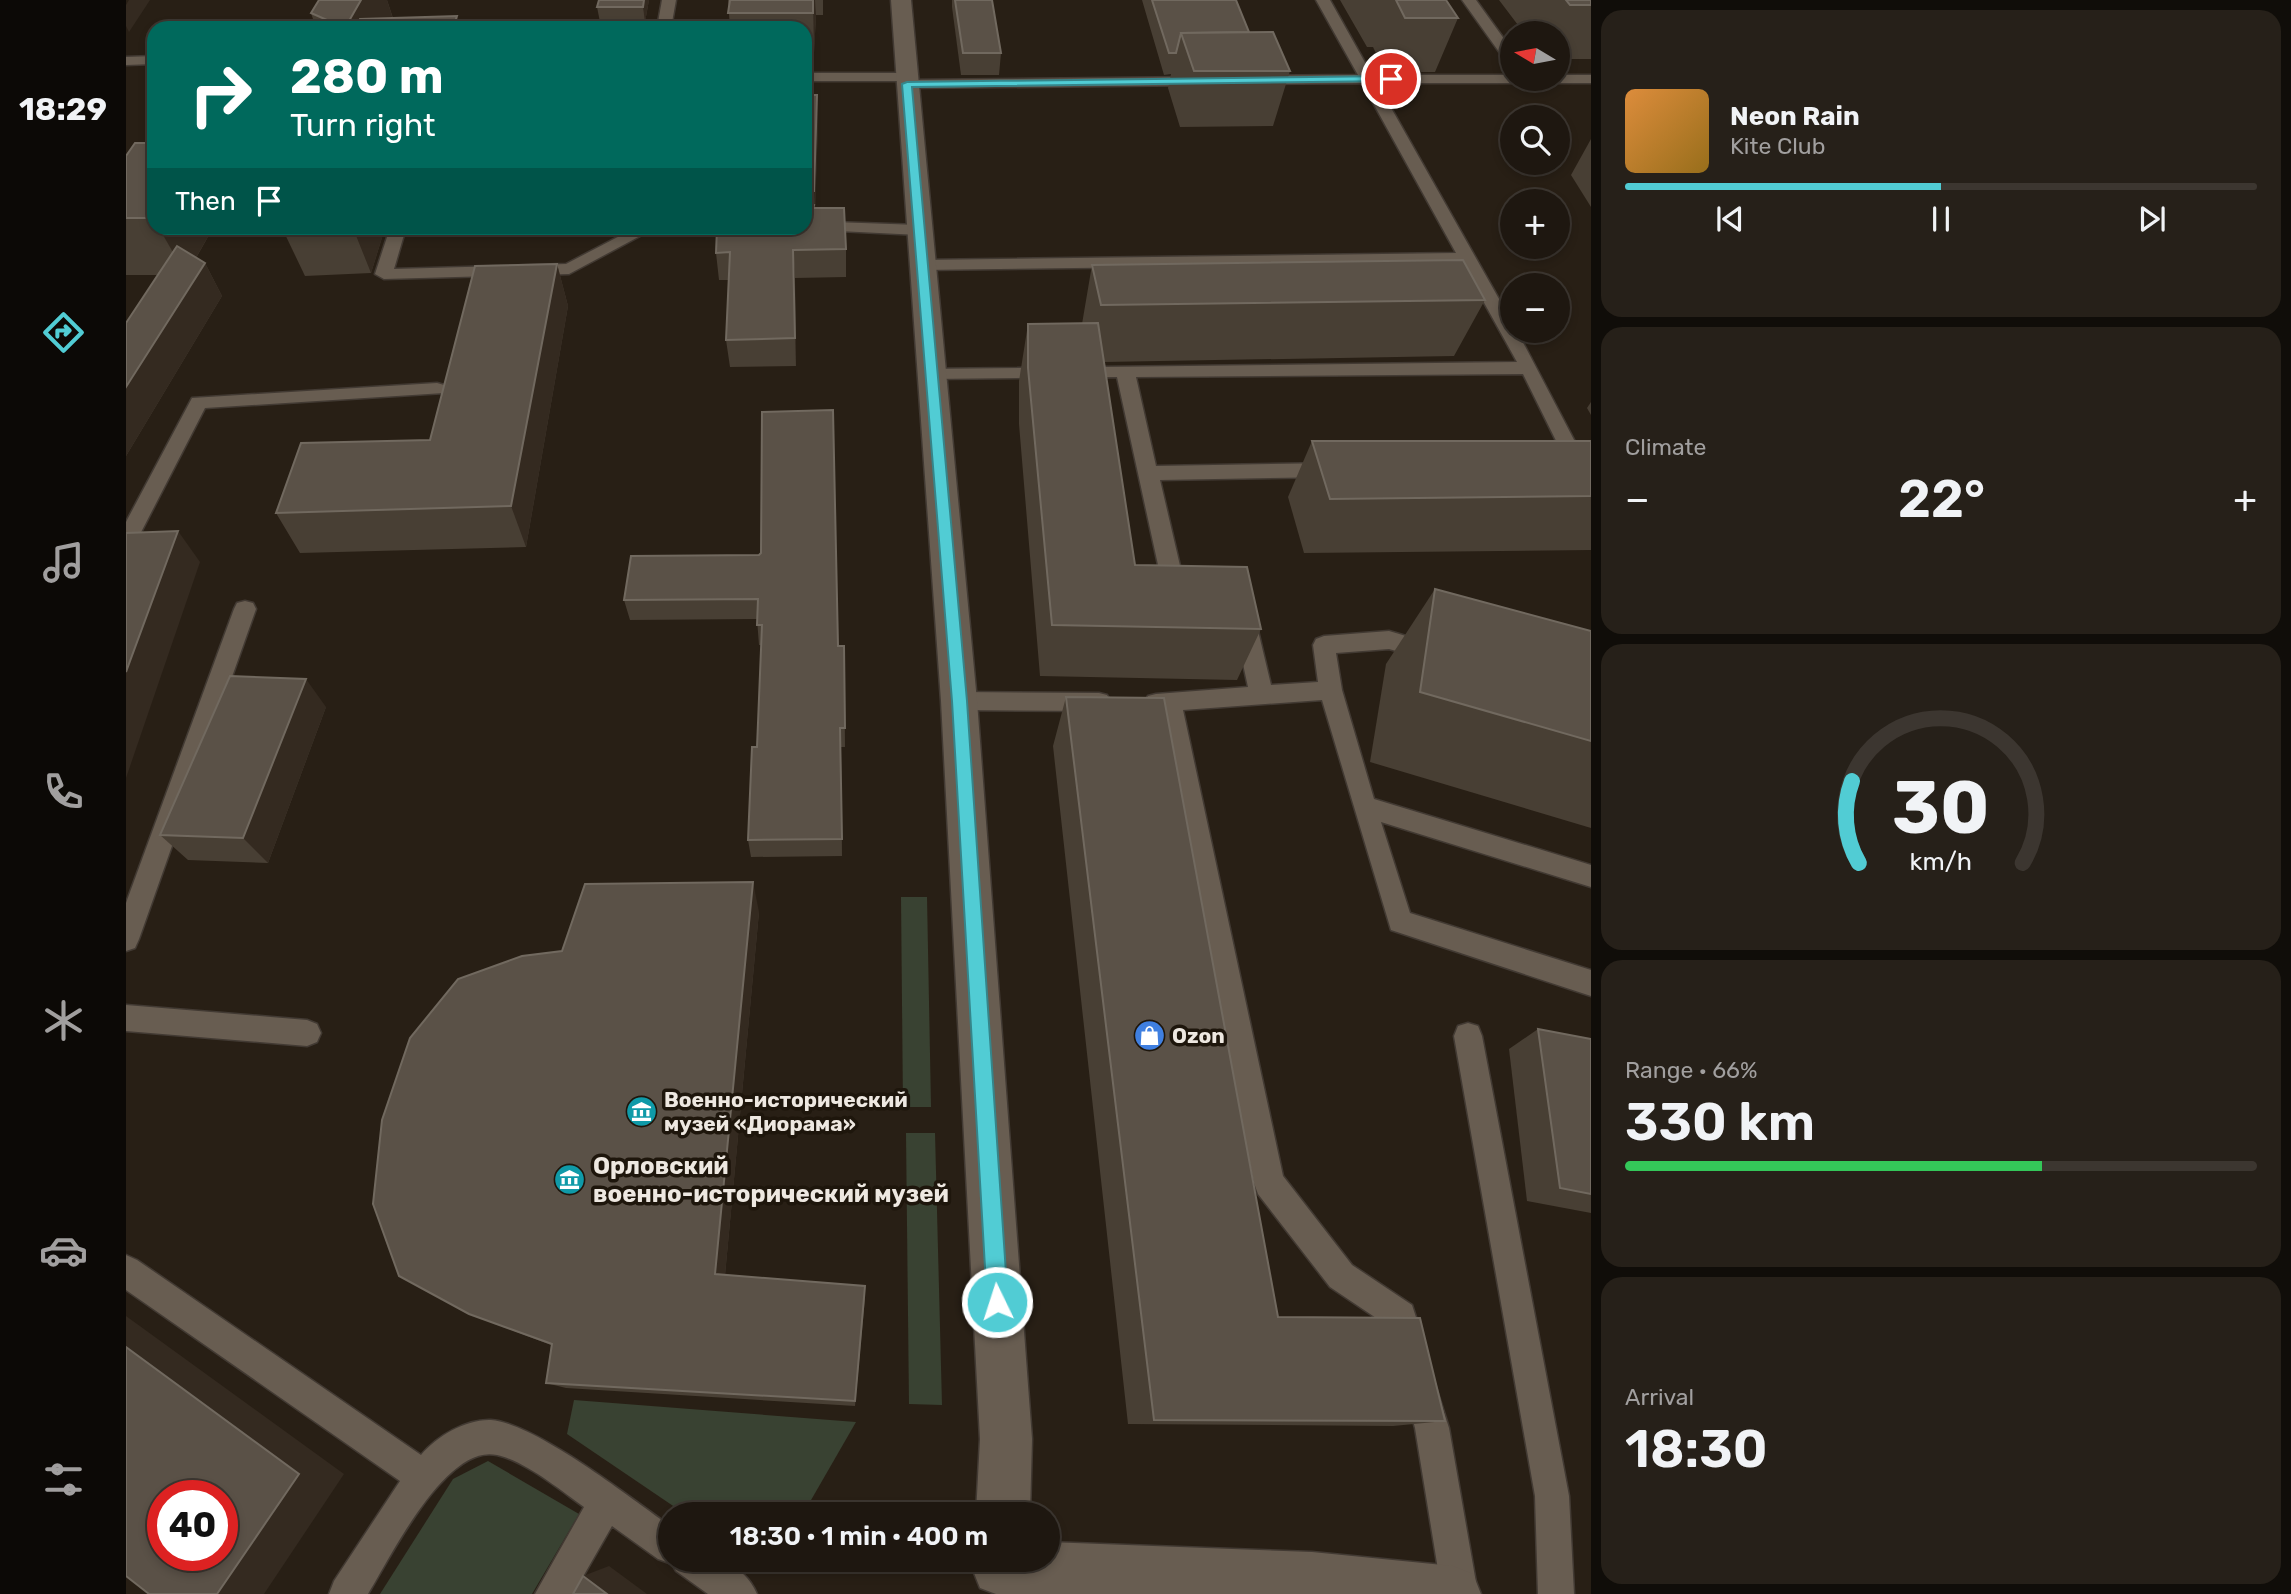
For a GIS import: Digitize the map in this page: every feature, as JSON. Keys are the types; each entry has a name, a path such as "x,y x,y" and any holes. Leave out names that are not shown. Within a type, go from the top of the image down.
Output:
{"street":[{"path":"901,0 959,701 1006,1439 1003,1502"},
{"path":"998,1574 1312,1580 1453,1594"}],"lane":[{"path":"665,21 669,0"},
{"path":"1323,0 1465,258 1584,466 1550,467"},
{"path":"1469,0 1500,43"},
{"path":"126,61 147,60"},
{"path":"812,77 906,81 1218,81"},
{"path":"1245,80 1500,79"},
{"path":"1570,79 1591,79"},
{"path":"812,227 921,248 1465,258"},
{"path":"396,235 384,274 569,269 634,235"},
{"path":"931,373 1529,368"},
{"path":"1125,371 1171,574 1207,594"},
{"path":"126,542 199,402 437,389"},
{"path":"1149,474 1357,470"},
{"path":"1231,607 1243,613 1262,696"},
{"path":"126,939 245,609"},
{"path":"1456,658 1388,640 1324,645 1331,690 1401,922 1591,983"},
{"path":"959,701 1170,703 1331,690"},
{"path":"1170,703 1269,1183 1341,1276 1401,1316 1432,1428 1460,1594"},
{"path":"1364,806 1591,876"},
{"path":"126,1018 307,1033"},
{"path":"1468,1036 1552,1496 1556,1594"},
{"path":"126,1271 424,1477"},
{"path":"347,1594 424,1477 449,1451 474,1438 497,1437 527,1450 658,1539"},
{"path":"553,1594 606,1503"},
{"path":"707,1572 739,1594"}],"green space":[{"path":"901,897 927,897 931,1107 903,1107"},
{"path":"906,1133 935,1133 942,1405 909,1404"},
{"path":"574,1400 856,1422 810,1502 667,1502 567,1434"},
{"path":"488,1461 579,1514 532,1594 380,1594 453,1479"}],"building":[{"path":"319,0 361,0 349,21 329,21 311,13"},
{"path":"599,0 644,0 643,7 597,7"},
{"path":"730,0 813,0 813,13 728,13"},
{"path":"955,0 992,0 1001,53 963,53"},
{"path":"1152,0 1236,0 1249,32 1181,33 1176,53 1169,53"},
{"path":"1396,0 1446,0 1458,18 1405,18"},
{"path":"1566,0 1591,0 1591,5 1570,5"},
{"path":"457,16 455,21 359,21"},
{"path":"1273,32 1290,71 1194,71 1181,33"},
{"path":"812,95 817,95 814,191"},
{"path":"135,143 147,143 147,218 126,218 126,156"},
{"path":"812,205 813,208 844,208 846,249 793,250 795,338 726,340 730,252 716,253 717,235 812,235"},
{"path":"177,246 205,263 126,387 126,323"},
{"path":"1463,260 1485,300 1101,305 1092,265"},
{"path":"557,264 511,506 276,513 301,443 430,440 475,266"},
{"path":"1098,323 1135,565 1247,567 1261,629 1052,625 1028,368 1028,324"},
{"path":"833,410 838,646 844,646 845,728 840,728 842,839 748,840 752,747 757,747 762,625 757,625 758,599 624,600 631,556 759,555 762,412"},
{"path":"1312,441 1591,441 1591,496 1330,499"},
{"path":"178,531 126,672 126,533"},
{"path":"1435,589 1591,631 1591,741 1420,692"},
{"path":"230,676 306,679 243,838 160,835"},
{"path":"1066,697 1164,698 1278,1317 1420,1318 1445,1421 1154,1420"},
{"name":"Орловский военно-исторический музей","path":"753,882 715,1274 865,1286 855,1401 546,1383 552,1344 469,1314 399,1276 373,1204 382,1120 410,1038 458,979 522,956 562,951 585,884"},
{"path":"1538,1029 1591,1039 1591,1194 1560,1188"},
{"path":"126,1347 299,1474 238,1563 238,1480 147,1480 147,1571 233,1571 217,1594 149,1594 126,1576"},
{"path":"583,1576 607,1594 573,1594"}],"place":[{"name":"Ozon","path":"1149,1035"},
{"name":"Военно-исторический музей «Диорама»","path":"641,1111"},
{"name":"Орловский военно-исторический музей","path":"570,1180"}],"route":[{"path":"997,1302 959,701 907,84 1391,79"}]}
